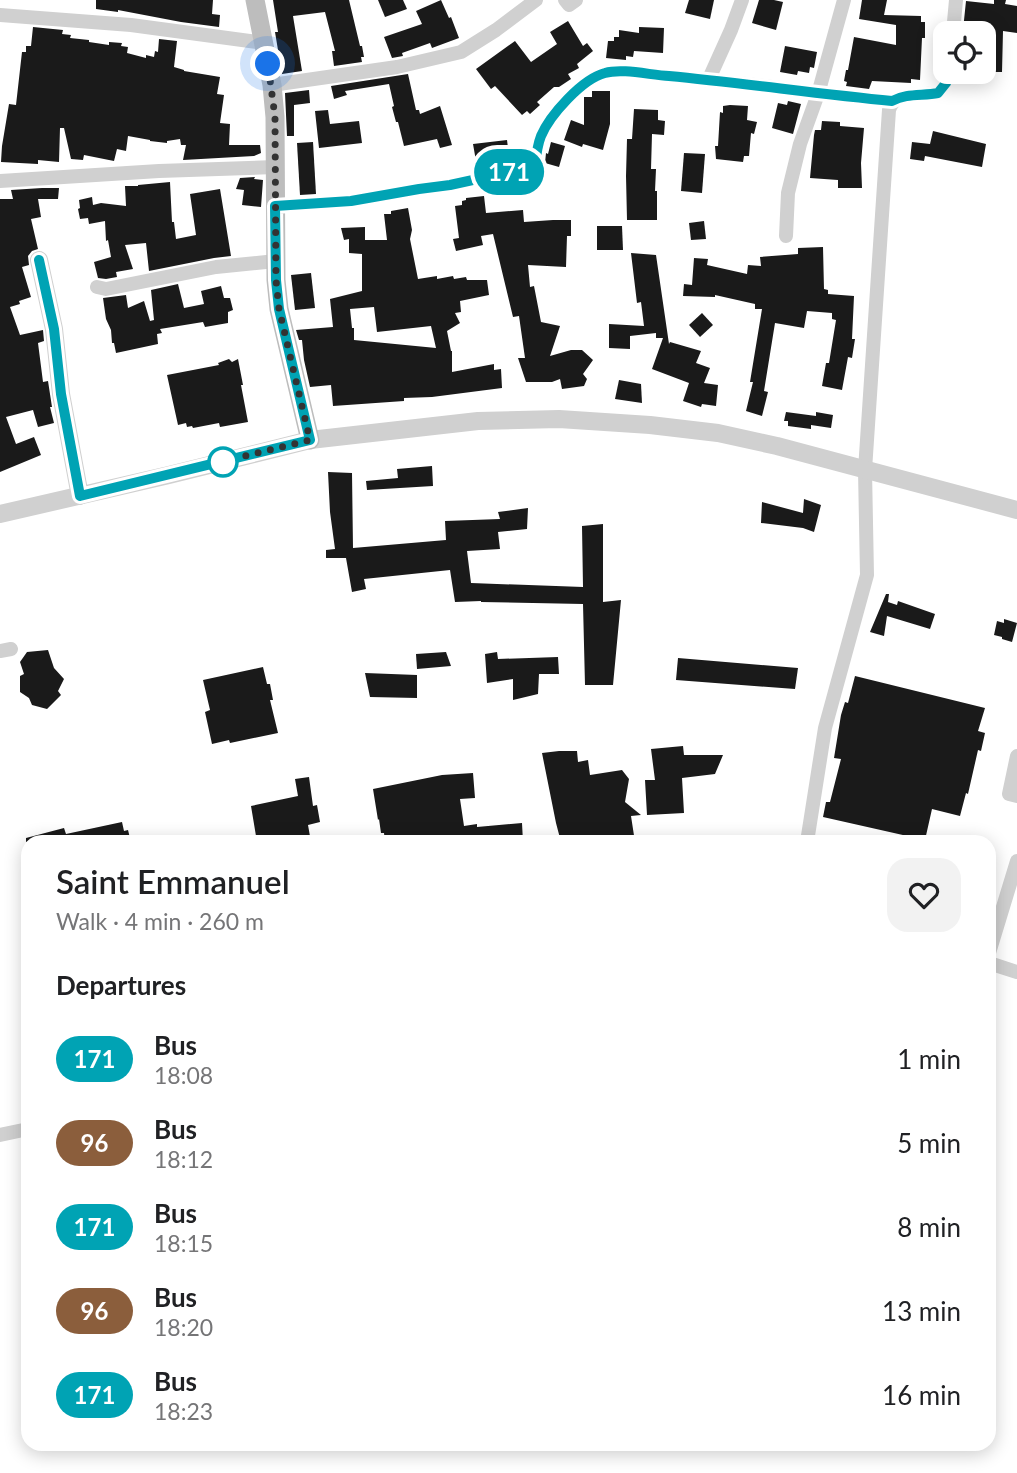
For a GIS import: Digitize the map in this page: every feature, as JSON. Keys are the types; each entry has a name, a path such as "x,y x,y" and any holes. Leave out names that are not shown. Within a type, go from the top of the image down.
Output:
{"main road":[{"path":"255,0 272,85 275,117 276,280 279,309 310,440"}],"street":[{"path":"272,85 397,67 461,52 536,0"},
{"path":"565,0 569,5 576,0"},
{"path":"708,80 742,0"},
{"path":"786,236 788,193 800,144 818,94 845,0"},
{"path":"954,21 956,0"},
{"path":"0,15 131,25 264,43"},
{"path":"275,206 351,201 450,185 514,171 530,171 535,167 535,154 542,133 554,116 574,93 604,73 708,80 892,101 908,96 938,93 945,84"},
{"path":"808,835 825,728 867,575 865,470 889,110 892,101"},
{"path":"0,181 275,167"},
{"path":"39,260 54,329 61,394 80,496"},
{"path":"97,287 106,289 216,267 276,261"},
{"path":"0,514 310,440 478,421 559,419 718,433 777,446 1017,510"},
{"path":"1017,756 1009,794 1017,796"},
{"path":"996,930 1017,861"},
{"path":"996,965 1017,972"},
{"path":"0,1135 21,1130"}],"building":[{"path":"96,0 213,0 212,14 220,15 219,27 118,10 96,9"},
{"path":"273,0 349,0 362,46 362,62 334,66 332,51 335,51 325,12 293,16 302,71 282,74"},
{"path":"378,0 403,0 407,9 385,17"},
{"path":"441,0 459,38 432,48 430,43 402,53 403,56 392,58 384,37 422,24 416,11"},
{"path":"689,0 714,0 710,19 685,13"},
{"path":"759,0 783,2 776,30 752,23"},
{"path":"862,0 887,0 884,15 921,16 921,22 925,22 925,38 922,38 920,80 911,79 911,83 872,81 869,89 846,86 847,82 844,81 854,37 896,45 896,25 859,19"},
{"path":"994,0 1006,0 1005,4 1017,6 1017,33 1003,31 1002,72 996,72 996,21 964,21 966,1 994,4"},
{"path":"568,21 583,46 587,43 593,51 577,64 579,68 568,74 571,79 559,87 554,87 537,102 540,105 530,114 527,111 522,115 495,86 491,89 476,69 515,41 531,62 557,44 550,32"},
{"path":"33,27 63,30 62,34 71,35 70,38 89,42 109,45 109,42 122,43 121,46 128,47 127,53 146,58 146,55 154,57 155,51 158,52 159,39 177,41 174,67 220,77 217,94 224,95 220,123 230,124 229,145 260,145 261,153 254,156 183,160 186,145 181,145 180,139 167,143 128,136 126,151 117,149 114,161 84,155 83,160 71,159 64,128 60,128 59,162 1,162 9,104 16,105 22,52 26,52 26,46 31,46"},
{"path":"639,27 664,28 663,53 634,51 633,57 626,56 626,60 606,58 608,41 619,37 619,30 639,33"},
{"path":"785,46 817,52 814,68 810,67 809,73 798,71 797,75 780,72"},
{"path":"408,74 416,110 419,110 420,114 440,106 452,145 440,148 437,139 404,146 392,107 394,106 389,84 345,91 347,95 334,99 331,86"},
{"path":"309,90 310,103 294,105 294,136 287,136 285,93"},
{"path":"592,91 610,91 610,124 603,150 583,144 582,147 564,140 571,120 584,125 584,97 592,97"},
{"path":"788,101 801,104 793,134 772,128 778,103 787,105"},
{"path":"723,106 748,106 747,120 757,122 754,134 751,133 749,156 744,156 743,162 716,159 720,112 723,113"},
{"path":"634,109 658,110 658,120 665,121 664,135 652,134 651,169 656,169 657,220 627,220 627,139 632,139"},
{"path":"328,110 330,124 359,121 362,143 319,148 315,111"},
{"path":"822,121 864,128 862,188 838,188 838,180 810,178 815,130 821,130"},
{"path":"933,131 986,144 982,167 925,156 924,161 910,159 912,142 930,144"},
{"path":"507,140 513,160 485,167 482,160 476,161 473,144"},
{"path":"313,142 316,194 300,195 297,143"},
{"path":"551,142 565,146 559,167 545,163"},
{"path":"684,153 705,154 702,193 681,191"},
{"path":"255,177 254,179 263,180 261,207 242,205 244,190 236,189 240,178"},
{"path":"170,182 172,222 176,239 196,235 190,194 220,189 231,256 149,271 146,243 125,245 133,269 116,272 117,277 98,278 94,262 111,257 108,240 106,241 105,221 89,224 88,218 80,219 79,200 92,197 93,205 101,203 126,206 125,186"},
{"path":"59,188 58,199 38,199 41,217 31,219 38,249 28,256 29,265 22,267 31,297 10,307 20,335 43,330 44,341 38,343 43,382 48,381 54,423 38,427 33,410 6,417 16,444 34,437 41,455 0,472 0,199 13,199 11,190"},
{"path":"484,196 486,213 523,210 524,222 571,220 571,236 567,236 566,267 528,265 530,287 534,286 541,322 560,326 550,356 582,350 593,360 583,374 587,379 584,386 562,389 560,379 552,382 526,382 518,358 525,358 519,316 513,317 493,234 481,236 483,245 456,251 453,239 459,238 455,206 462,205 466,198"},
{"path":"408,208 412,230 410,239 418,279 453,276 454,279 466,277 467,280 487,280 489,295 460,301 461,312 455,313 460,323 447,331 452,351 452,372 494,364 494,370 501,369 502,388 404,398 404,401 333,406 331,385 310,387 302,340 299,340 296,330 333,327 330,299 362,291 362,254 349,253 349,239 344,240 341,228 365,227 365,240 387,240 384,214 391,214 391,211","holes":["374,307 377,332 431,326 436,348 354,340 350,309"]},
{"path":"704,221 706,239 691,240 689,223"},
{"path":"597,226 622,226 623,250 597,250"},
{"path":"823,247 824,289 828,290 828,294 854,296 852,339 855,339 852,358 848,357 842,390 822,386 836,320 832,319 832,313 807,311 804,328 775,323 764,391 768,392 762,416 746,411 753,382 750,382 762,309 755,309 755,304 715,295 683,296 684,284 692,285 694,258 708,259 707,265 747,274 748,265 761,266 760,257 798,254 798,248"},
{"path":"631,253 656,255 669,344 670,342 701,351 696,363 710,368 704,383 718,385 716,406 702,404 701,407 683,401 689,383 652,369 663,338 656,338 656,333 630,336 630,349 609,348 609,324 644,326 641,302 637,303"},
{"path":"311,273 315,308 295,310 291,275"},
{"path":"178,284 184,308 204,304 201,291 221,286 224,298 230,298 233,310 228,312 228,323 205,327 203,322 160,329 162,333 157,334 158,344 116,353 103,298 126,295 128,308 144,301 150,321 154,320 151,290"},
{"path":"702,313 713,325 700,337 689,325"},
{"path":"229,359 232,362 238,359 248,422 220,427 219,423 193,428 187,427 186,423 178,425 167,375 219,365 218,363"},
{"path":"619,380 641,384 642,403 615,399"},
{"path":"786,412 833,415 831,428 788,426 788,421 784,421"},
{"path":"432,466 433,486 367,490 366,481 398,478 397,469"},
{"path":"328,472 352,473 353,548 446,540 445,521 500,519 498,512 528,508 527,529 498,532 500,549 467,551 471,583 583,587 582,526 603,524 603,602 621,600 613,685 585,685 583,604 455,602 450,570 364,579 366,589 352,592 346,558 326,558 326,550 335,549"},
{"path":"804,499 821,505 814,532 803,528 761,523 762,502 803,513"},
{"path":"886,594 889,594 888,602 897,605 898,601 935,614 930,629 887,616 884,636 870,632"},
{"path":"1004,619 1017,623 1012,642 994,635 997,621 1004,623"},
{"path":"48,650 54,668 64,679 58,691 61,695 47,709 32,705 29,698 20,692 20,676 24,674 20,662 27,652"},
{"path":"446,652 451,666 417,669 416,654"},
{"path":"497,652 498,659 558,657 559,674 539,674 538,694 513,700 513,679 487,683 485,654"},
{"path":"678,658 798,668 795,689 676,680"},
{"path":"263,667 267,684 270,684 273,700 270,700 278,733 212,744 205,712 210,710 203,680"},
{"path":"365,673 417,675 417,698 370,697"},
{"path":"855,676 985,708 978,731 985,733 981,751 978,750 960,816 932,809 926,835 903,835 823,817 826,802 830,802 841,759 834,758 841,715 845,702 848,703"},
{"path":"683,746 684,755 723,755 715,774 682,778 684,813 647,815 645,780 655,780 651,749"},
{"path":"577,751 578,762 588,760 590,775 622,770 629,779 625,802 641,815 631,816 634,835 559,835 542,753"},
{"path":"473,773 475,798 460,799 464,826 522,823 523,835 381,833 373,789 442,775"},
{"path":"309,777 313,806 317,805 320,822 308,825 310,835 256,835 251,806 298,796 295,779"},
{"path":"122,822 124,831 128,830 129,835 37,835 64,828 66,834"}],"bus line":[{"name":"171","path":"39,260 54,329 61,394 80,496 310,440 279,309 275,206 351,201 450,185 514,171 530,171 535,167 535,154 542,133 554,116 574,93 604,73 682,77 892,101 908,96 938,93 946,84"}],"route":[{"path":"223,462 216,463 310,440 279,309 276,280 275,117 268,64"}]}
